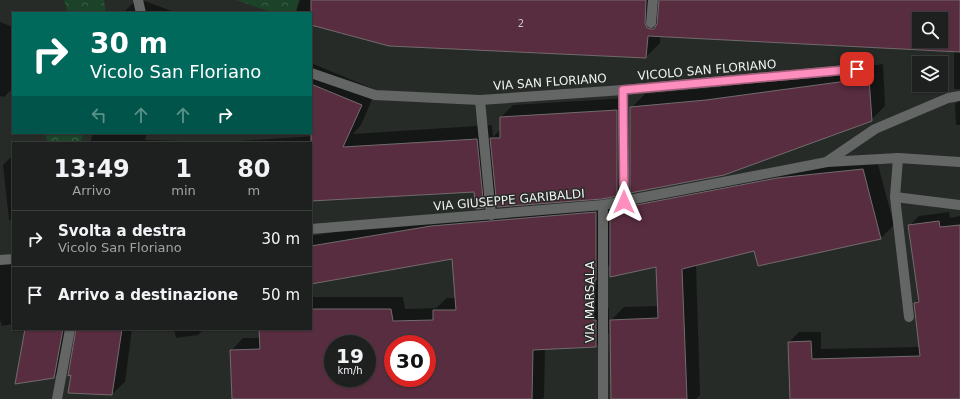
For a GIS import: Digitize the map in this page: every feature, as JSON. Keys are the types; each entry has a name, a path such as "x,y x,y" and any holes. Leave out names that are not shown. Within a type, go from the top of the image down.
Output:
{"street":[{"path":"138,0 142,12"},
{"path":"651,23 653,0"},
{"name":"VICOLO SAN FLORIANO","path":"624,202 623,90 857,69"},
{"name":"VIA SAN FLORIANO","path":"312,73 375,95 480,100 623,90"},
{"path":"827,162 876,129 948,98 960,96"},
{"path":"480,100 491,215"},
{"path":"898,158 895,197 910,317"},
{"name":"VIA GIUSEPPE GARIBALDI","path":"312,229 603,205 827,162 898,158 960,162"},
{"path":"895,197 960,205"},
{"name":"VIA MARSALA","path":"602,399 603,205"},
{"path":"0,260 12,259"},
{"path":"57,399 70,330"}],"green space":[{"path":"64,0 104,0 106,12 68,12"},
{"path":"236,0 299,0 295,12 271,12"},
{"path":"46,134 83,134 81,142 47,142"}],"building":[{"path":"311,0 646,0 645,23 647,28 654,29 657,24 659,0 960,0 960,52 648,36 646,58 389,46 312,25"},
{"path":"869,78 872,121 724,175 630,193 630,107 706,100"},
{"path":"312,84 362,105 343,147 477,139 484,208 476,209 474,192 312,201"},
{"path":"617,110 617,196 602,199 497,207 490,138 500,138 500,117"},
{"path":"863,169 881,239 758,266 754,251 682,269 687,399 611,399 610,320 658,318 656,267 610,277 610,210 777,178"},
{"path":"596,212 596,280 593,320 596,320 596,347 533,350 532,399 232,399 230,350 260,349 259,330 312,330 312,309 391,309 393,321 433,320 433,310 456,310 452,259 312,284 312,246 431,226"},
{"path":"939,221 940,227 960,225 960,399 790,399 788,342 811,341 812,359 920,356 914,303 919,302 908,225"},
{"path":"25,330 63,330 54,378 15,384"},
{"path":"76,330 122,330 112,395 68,393 71,375 68,376"}],"route":[{"path":"624,202 623,90 857,69"}]}
